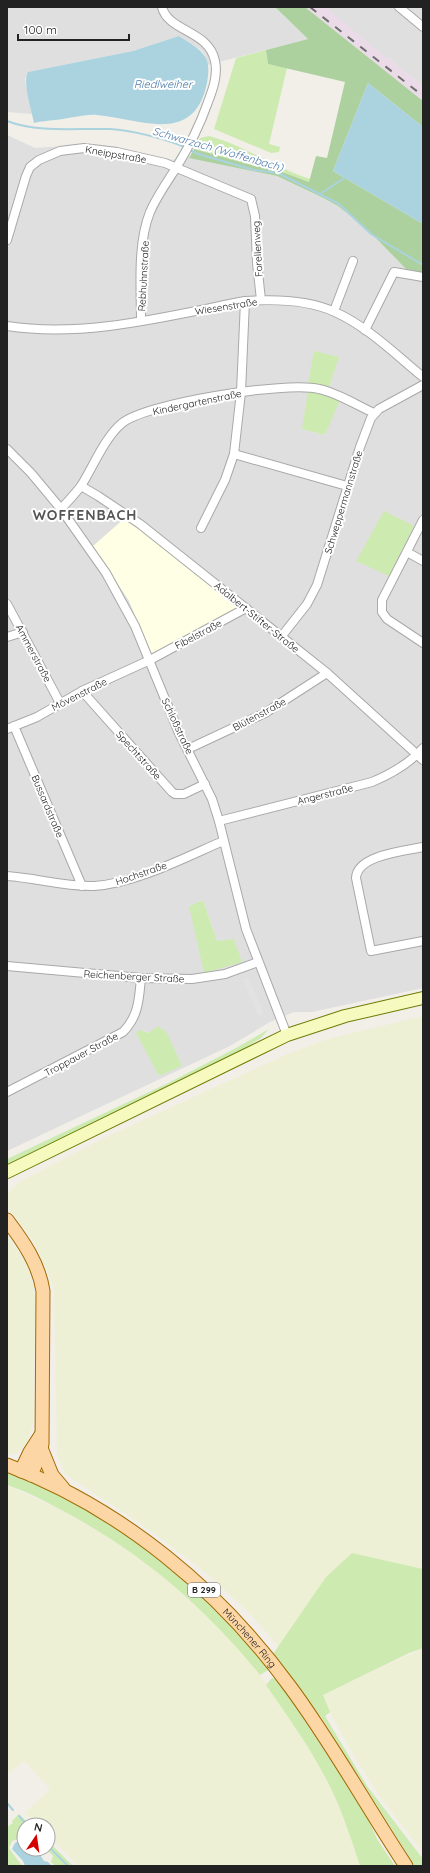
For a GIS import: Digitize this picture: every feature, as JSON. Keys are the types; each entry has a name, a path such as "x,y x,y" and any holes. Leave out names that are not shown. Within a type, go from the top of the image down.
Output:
{"main road":[{"path":"7,1220 34,1263 43,1287 44,1337 41,1442 52,1475 74,1496"},
{"path":"26,1473 41,1442"},
{"name":"Münchener Ring","path":"7,1466 26,1473 74,1496 112,1519 169,1559 201,1586 244,1629 303,1705 406,1866"}],"street":[{"name":"Rebhuhnstraße","path":"141,321 142,254 147,223 158,196 177,167 193,137 214,86 215,62 206,44 195,34 170,20 166,16 162,7"},
{"path":"399,7 423,27"},
{"name":"Kneippstraße","path":"7,240 30,167 39,160 51,154 73,148 84,148 142,158 177,167 211,184 244,194 251,199"},
{"name":"Forellenweg","path":"251,199 255,216 261,300"},
{"path":"334,311 353,261"},
{"path":"365,330 394,272 423,277"},
{"name":"Wiesenstraße","path":"7,326 53,330 141,321 245,301 261,300 298,303 334,311 365,330 423,377"},
{"path":"201,528 225,480 234,454 241,392 245,301"},
{"name":"Kindergartenstraße","path":"61,509 80,486 113,433 121,424 131,418 163,407 241,392 303,386 320,389 374,414"},
{"path":"374,414 423,386"},
{"name":"Schweppermannstraße","path":"281,637 313,594 362,441 374,414"},
{"name":"Schloßstraße","path":"7,449 31,473 61,509 106,573 135,626 179,733 205,784 219,821 246,929 287,1035"},
{"path":"234,454 347,486"},
{"name":"Adalbert-Stifter-Straße","path":"80,486 140,524 327,673 421,754"},
{"path":"423,520 382,600 382,612 387,619 423,643"},
{"path":"407,552 423,561"},
{"name":"Ammerstraße","path":"7,604 60,703"},
{"name":"Fibelstraße","path":"150,660 246,608"},
{"path":"7,637 23,632"},
{"name":"Mövenstraße","path":"11,728 37,717 82,691 150,660"},
{"name":"Blütenstraße","path":"188,749 265,713 327,673"},
{"name":"Spechtstraße","path":"82,691 172,792 175,794 184,794 205,784"},
{"name":"Bussardstraße","path":"11,728 82,886"},
{"name":"Angerstraße","path":"219,821 372,782 392,773 421,754"},
{"name":"Hochstraße","path":"7,876 67,885 96,886 126,880 223,841"},
{"path":"423,847 369,860 360,867 356,878 371,951 423,941"},
{"name":"Reichenberger Straße","path":"7,966 141,978 206,978 225,974 258,962"},
{"name":"Troppauer Straße","path":"7,1092 123,1032 131,1024 136,1015 141,978"},
{"path":"7,1172 287,1035 344,1016 423,998"}],"shaded area":[{"path":"7,7 275,7 308,39 207,65 205,55 201,50 179,36 133,51 28,72 25,79 32,114 7,112"},
{"path":"305,7 328,7 330,11 387,59 390,58 396,65 423,86 423,101"},
{"path":"328,7 423,7 423,86 396,65 391,58 387,59 329,11"},
{"path":"7,135 35,148 92,144 174,160 178,154 277,176 338,206 368,230 406,269 423,273 423,988 312,1012 294,1012 270,1022 230,1046 7,1151","holes":["315,351 329,387 308,383","317,392 326,435 303,429","188,568 241,608 152,655 129,601","203,900 217,941 189,906","141,1030 149,1033 154,1031 159,1076"]},
{"path":"126,517 188,568 241,608 152,655 129,601 93,546"},
{"path":"248,977 264,1013 259,1018 243,980"},
{"path":"423,1016 423,1569 352,1553 326,1577 279,1647 248,1612 204,1571 144,1526 65,1474 57,1455 54,1288 35,1244 7,1206 7,1194 19,1182 104,1138 285,1055 328,1039"},
{"path":"7,1235 28,1266 36,1299 33,1422 27,1444 16,1454 7,1453"},
{"path":"7,1485 59,1509 107,1536 161,1573 192,1601 235,1644 260,1675 291,1720 325,1775 349,1831 360,1866 79,1866 56,1843 56,1817 29,1817 25,1813 50,1789 24,1761 7,1775"},
{"path":"423,1648 423,1852 379,1795 354,1756 330,1713 322,1695"}],"green space":[{"path":"275,7 305,7 423,101 423,127 368,83 333,171 423,224 423,273 406,269 368,230 338,206 323,198 277,176 189,158 194,149 252,165 277,170 309,182 316,156 327,158 345,82 268,64 266,50 308,39"},
{"path":"266,50 268,64 287,68 269,144 280,147 279,152 271,153 214,129 236,58"},
{"path":"209,136 235,145 284,169 310,179 309,182 277,170 252,165 194,149 200,138"},
{"path":"314,351 339,357 329,387 308,383"},
{"path":"308,391 324,394 340,400 325,435 302,429"},
{"path":"384,511 414,526 389,576 356,561"},
{"path":"203,900 217,941 234,939 242,962 204,973 189,906"},
{"path":"158,1026 167,1033 182,1066 159,1076 136,1033 140,1030 149,1033"},
{"path":"269,1029 261,1038 240,1051 7,1166 7,1159 168,1083"},
{"path":"7,1473 56,1494 104,1520 149,1551 202,1594 232,1625 270,1669 260,1675 219,1629 176,1588 128,1551 103,1534 51,1504 7,1485"},
{"path":"352,1553 423,1569 423,1648 409,1653 323,1695 330,1712 325,1716 367,1786 423,1859 423,1866 415,1866 321,1717 273,1654 326,1577"},
{"path":"272,1678 277,1679 366,1814 377,1839 395,1866 360,1866 330,1786 303,1740 266,1685"},
{"path":"16,1817 16,1840 12,1841 9,1848 22,1866 7,1866 7,1827 13,1823 12,1821"},
{"path":"56,1849 73,1866 55,1866 51,1862 53,1857 56,1857"}],"water":[{"name":"Riedlweiher","path":"179,36 199,49 208,65 207,83 200,103 191,115 178,122 164,124 97,115 34,123 26,82 28,72 133,51"},
{"path":"368,83 423,127 423,224 333,171"},
{"path":"16,1842 16,1853 12,1849"},
{"path":"19,1857 41,1857 44,1861 48,1862 52,1866 25,1866"}],"waterway":[{"name":"Schwarzach (Woffenbach)","path":"7,121 19,125 45,129 110,129 128,131 158,138 184,147"},
{"name":"Schwarzach (Woffenbach)","path":"188,149 198,154 254,170 278,173 339,204 371,234 423,265"},
{"path":"320,194 346,177"},
{"path":"7,1803 13,1810"},
{"path":"56,1854 68,1866"}],"railway":[{"path":"310,7 423,96"}],"district":[{"name":"WOFFENBACH","path":"85,515"}]}
